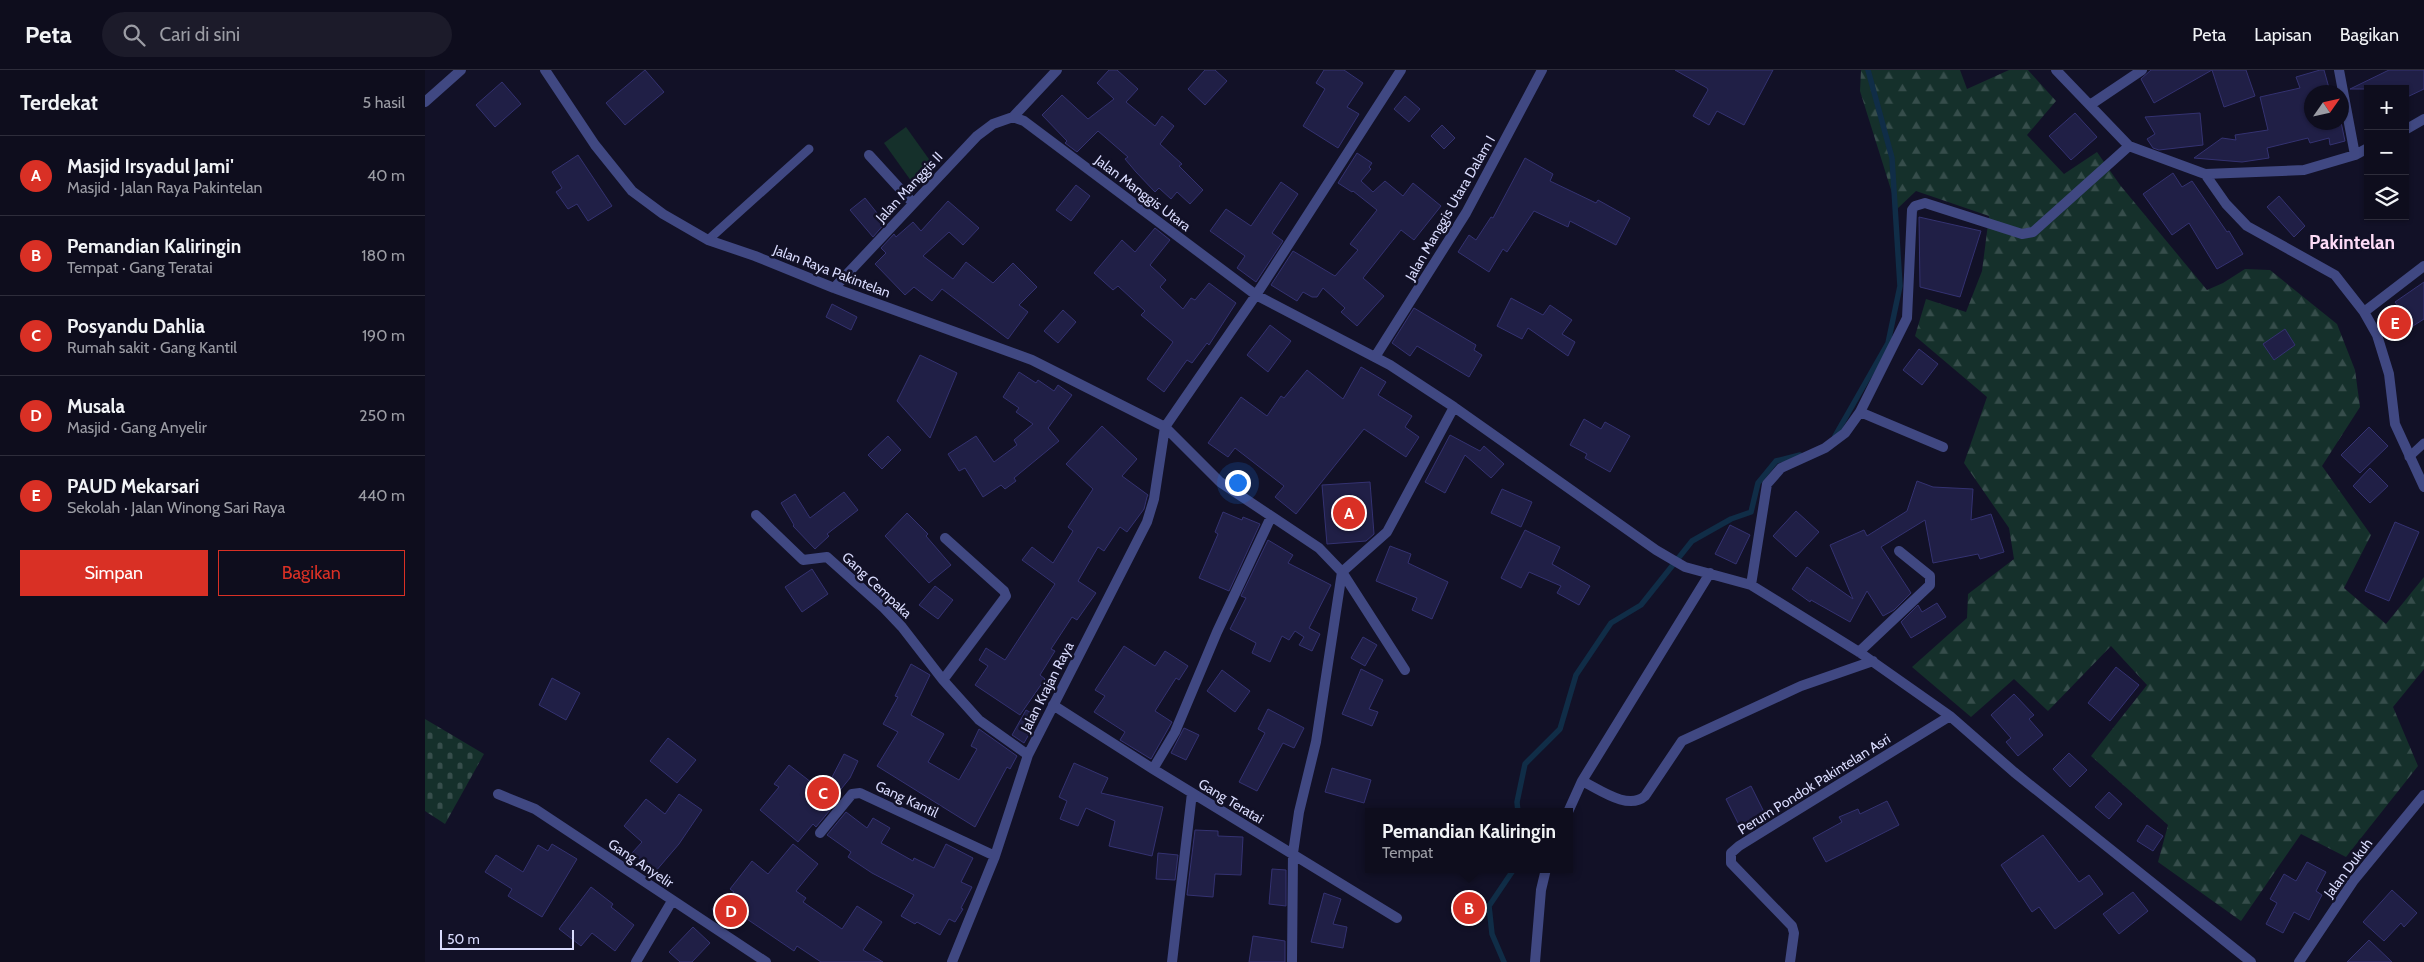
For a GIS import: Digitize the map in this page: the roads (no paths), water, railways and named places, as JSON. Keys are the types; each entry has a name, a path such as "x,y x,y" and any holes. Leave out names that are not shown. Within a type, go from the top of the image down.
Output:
{"street":[{"path":"425,102 461,70"},
{"name":"Jalan Raya Pakintelan","path":"545,70 595,145 632,191 663,214 708,240 1032,360 1165,427 1220,482 1319,548 1342,572 1405,670"},
{"path":"1013,116 1057,70"},
{"path":"1165,427 1256,294 1401,70"},
{"name":"Jalan Manggis Utara Dalam I","path":"1375,357 1466,213 1542,70"},
{"path":"2056,70 2129,146 2205,174 2304,170 2355,155 2364,150"},
{"path":"2090,105 2142,70"},
{"path":"2339,70 2355,155"},
{"name":"Jalan Manggis II","path":"834,288 912,202 977,136 993,124 1013,116"},
{"name":"Jalan Manggis Utara","path":"1013,116 1024,122 1256,294 1375,357 1454,407 1656,550 1685,567 1751,585 1873,661 1950,716 2014,772 2251,962"},
{"path":"2409,128 2424,120"},
{"path":"1751,585 1767,484 1772,476 1781,468 1825,448 1845,433 1859,412 1907,318 1913,210 1915,206 1925,203 2022,234 2028,234 2033,232 2129,146"},
{"path":"869,155 912,202"},
{"path":"2205,174 2226,204 2247,226 2335,275 2364,312 2377,335 2387,366 2395,424 2424,487"},
{"path":"2364,312 2424,266"},
{"path":"1292,962 1293,853 1299,812 1316,742 1342,572 1387,532 1454,407"},
{"path":"1859,412 1943,447"},
{"name":"Jalan Krajan Raya","path":"952,962 995,856 1028,755 1147,522 1154,500 1165,427"},
{"name":"Gang Cempaka","path":"757,515 803,560 827,557 847,574 902,627 943,680 979,720 1028,755"},
{"path":"1153,770 1175,732 1217,632 1271,517"},
{"path":"943,680 1006,596 1004,591 945,538"},
{"path":"1859,652 1930,585 1930,576 1899,551"},
{"path":"1569,808 1582,781 1709,573"},
{"path":"1582,781 1617,798 1631,802 1639,801 1645,796 1682,741 1801,686 1873,661"},
{"name":"Gang Teratai","path":"1053,705 1153,770 1293,853 1397,918"},
{"name":"Perum Pondok Pakintelan Asri","path":"1790,962 1794,933 1792,926 1731,863 1731,853 1739,846 1950,716"},
{"name":"Gang Kantil","path":"820,833 852,794 860,792 995,856"},
{"path":"1172,962 1192,793"},
{"name":"Gang Anyelir","path":"498,794 535,809 766,962"},
{"name":"Jalan Dukuh","path":"2299,962 2354,880 2424,795"},
{"path":"1535,962 1541,890 1545,873"},
{"path":"636,962 672,900"}],"lane":[{"path":"708,240 809,149"},
{"path":"2409,457 2424,443"}],"waterway":[{"path":"1835,436 1888,343 1900,286 1892,158 1868,70"},
{"path":"1518,808 1517,802 1525,764 1560,729 1576,675 1611,623 1641,605 1692,541 1731,519 1751,512 1758,483 1776,461 1800,455"},
{"path":"1504,962 1492,934 1489,906 1511,873"}],"place":[{"name":"PAUD Mekarsari","path":"2395,323"},
{"name":"Masjid Irsyadul Jami'","path":"1349,513"},
{"name":"Posyandu Dahlia","path":"823,793"},
{"name":"Pemandian Kaliringin","path":"1469,908"},
{"name":"Musala","path":"731,911"}],"district":[{"name":"Pakintelan","path":"2352,242"}]}
